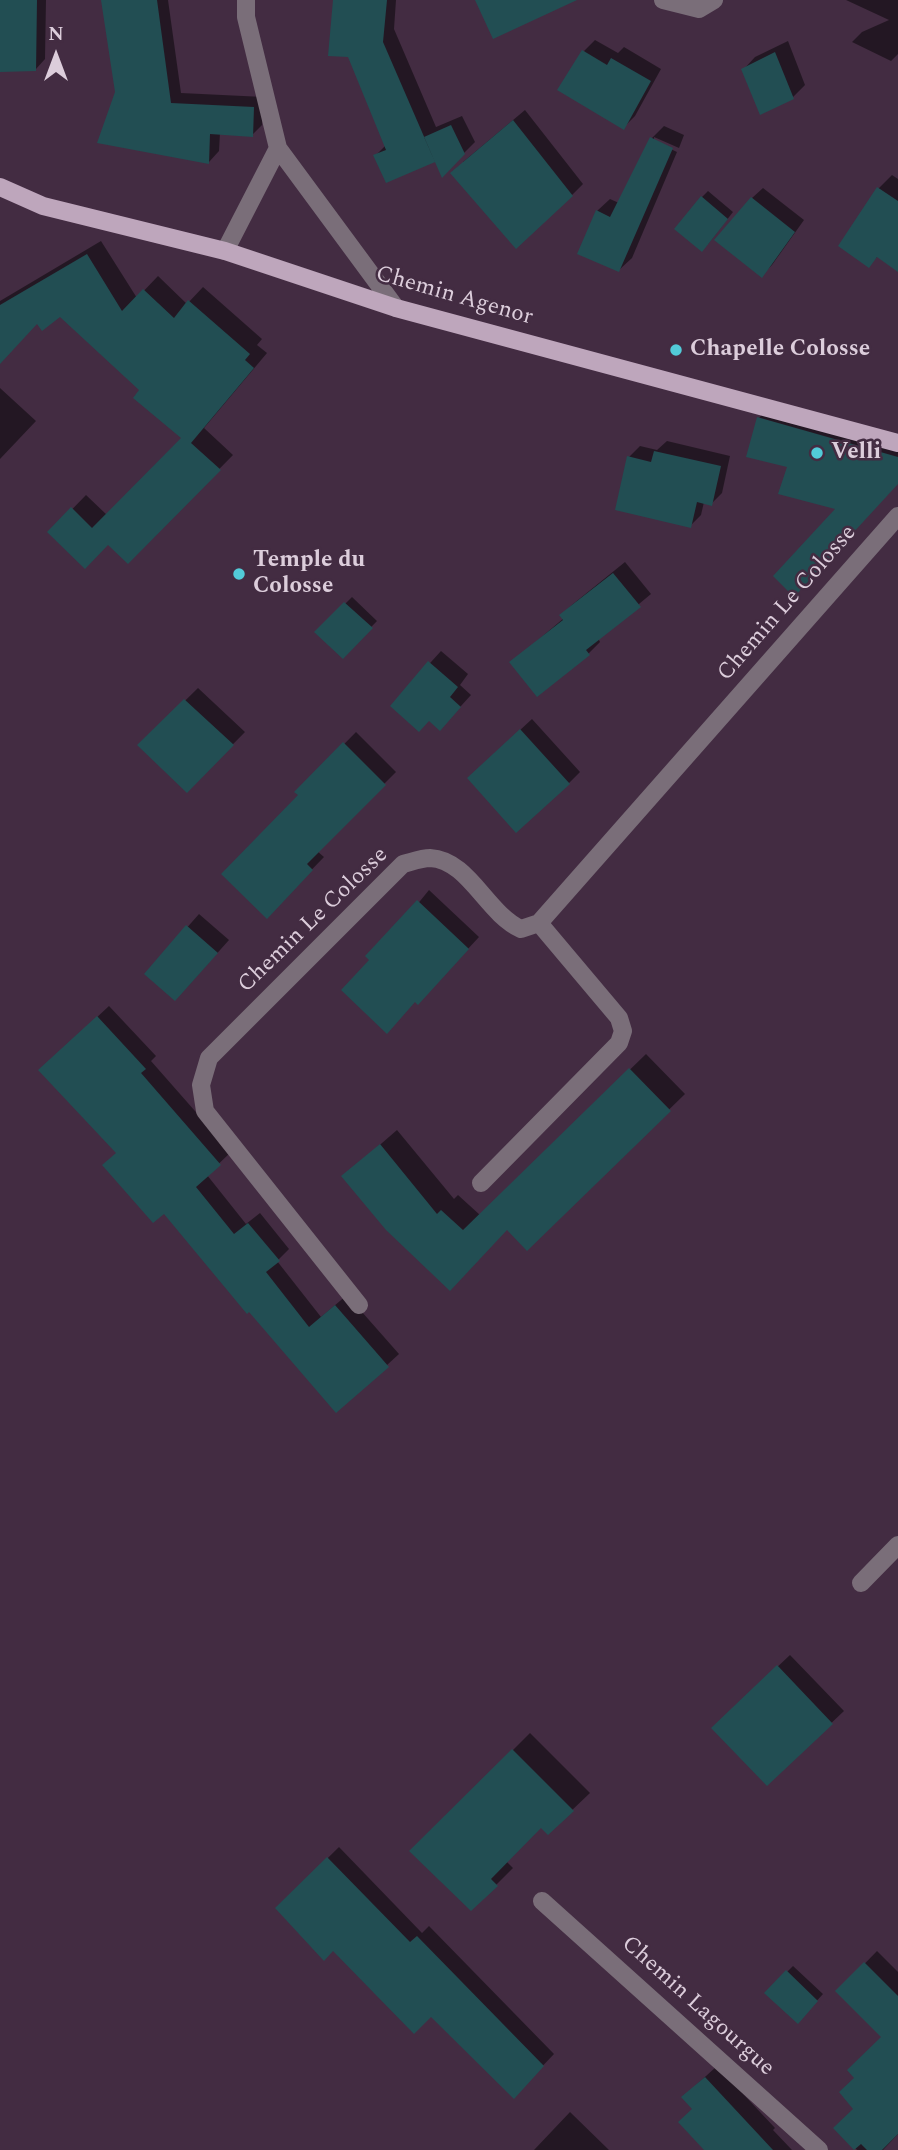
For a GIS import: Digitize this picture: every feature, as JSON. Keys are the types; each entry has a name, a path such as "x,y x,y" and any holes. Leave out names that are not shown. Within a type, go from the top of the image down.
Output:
{"main road":[{"name":"Chemin Agenor","path":"0,187 43,206 225,251 396,308 898,443"}],"street":[{"path":"246,0 247,17 278,148 396,308"},
{"path":"663,0 699,9 714,0"},
{"path":"225,251 278,148"},
{"name":"Chemin Le Colosse","path":"359,1305 205,1111 201,1085 209,1058 403,864 430,858 458,867 507,922 521,929 539,923 898,516"},
{"path":"481,1183 620,1043 620,1018 539,923"},
{"path":"861,1583 898,1545"},
{"name":"Chemin Lagourgue","path":"542,1901 819,2150"}],"building":[{"path":"0,0 37,0 36,71 0,72"},
{"path":"101,0 157,0 171,103 254,107 253,137 210,134 209,164 97,143 115,92"},
{"path":"333,0 387,0 383,42 435,162 386,183 373,155 386,150 348,57 328,56"},
{"path":"475,0 577,0 493,39"},
{"path":"582,50 607,65 611,58 651,81 624,130 557,90"},
{"path":"775,52 794,99 760,115 741,69"},
{"path":"513,120 573,196 516,249 450,173"},
{"path":"451,125 465,154 442,178 424,137"},
{"path":"650,137 673,148 619,272 577,254 596,210 610,217"},
{"path":"877,187 898,201 898,272 877,257 869,268 838,246"},
{"path":"701,196 728,219 702,252 674,229"},
{"path":"751,197 795,232 762,278 714,240"},
{"path":"87,254 122,311 143,289 174,318 188,300 250,354 245,360 254,368 191,443 221,470 128,564 108,545 85,569 47,532 71,507 92,528 181,438 133,398 139,390 60,317 42,331 37,324 0,364 0,305"},
{"path":"757,417 898,457 898,484 794,597 773,576 835,509 778,494 787,467 746,457"},
{"path":"654,451 721,466 712,506 697,502 691,528 615,510 627,456 651,462"},
{"path":"613,573 641,607 586,650 590,655 537,697 509,662 563,620 559,615"},
{"path":"344,602 373,628 343,659 314,632"},
{"path":"428,661 458,687 450,697 461,707 440,731 429,721 419,732 390,706"},
{"path":"184,699 234,745 187,793 137,745"},
{"path":"520,729 570,784 516,833 467,778"},
{"path":"343,742 386,785 307,864 313,870 267,919 221,874 298,795 294,792"},
{"path":"417,900 469,949 418,1005 415,1002 387,1034 341,990 369,960 365,956"},
{"path":"186,925 218,953 175,1001 144,974"},
{"path":"97,1016 146,1069 141,1073 221,1165 196,1187 234,1234 248,1223 280,1261 266,1272 309,1327 335,1305 389,1367 336,1413 249,1312 247,1314 164,1214 153,1223 102,1165 116,1153 38,1070"},
{"path":"629,1068 671,1111 527,1251 507,1230 450,1291 386,1230 341,1176 380,1144 437,1214 441,1210 463,1230"},
{"path":"777,1665 833,1724 767,1786 711,1728"},
{"path":"512,1749 574,1811 548,1835 541,1828 491,1879 498,1886 471,1911 409,1851"},
{"path":"327,1857 410,1942 417,1936 544,2066 514,2099 431,2017 414,2034 333,1951 324,1961 275,1908"},
{"path":"864,1962 898,1996 898,2134 882,2150 867,2150 861,2144 854,2150 833,2128 853,2109 839,2092 854,2078 847,2070 881,2037 835,1991"},
{"path":"786,1970 818,2001 798,2024 764,1993"},
{"path":"705,2077 773,2150 704,2150 678,2122 692,2109 681,2097"}],"place":[{"name":"Chapelle Colosse","path":"676,350"},
{"name":"Velli","path":"817,453"},
{"name":"Temple du Colosse","path":"239,574"}]}
